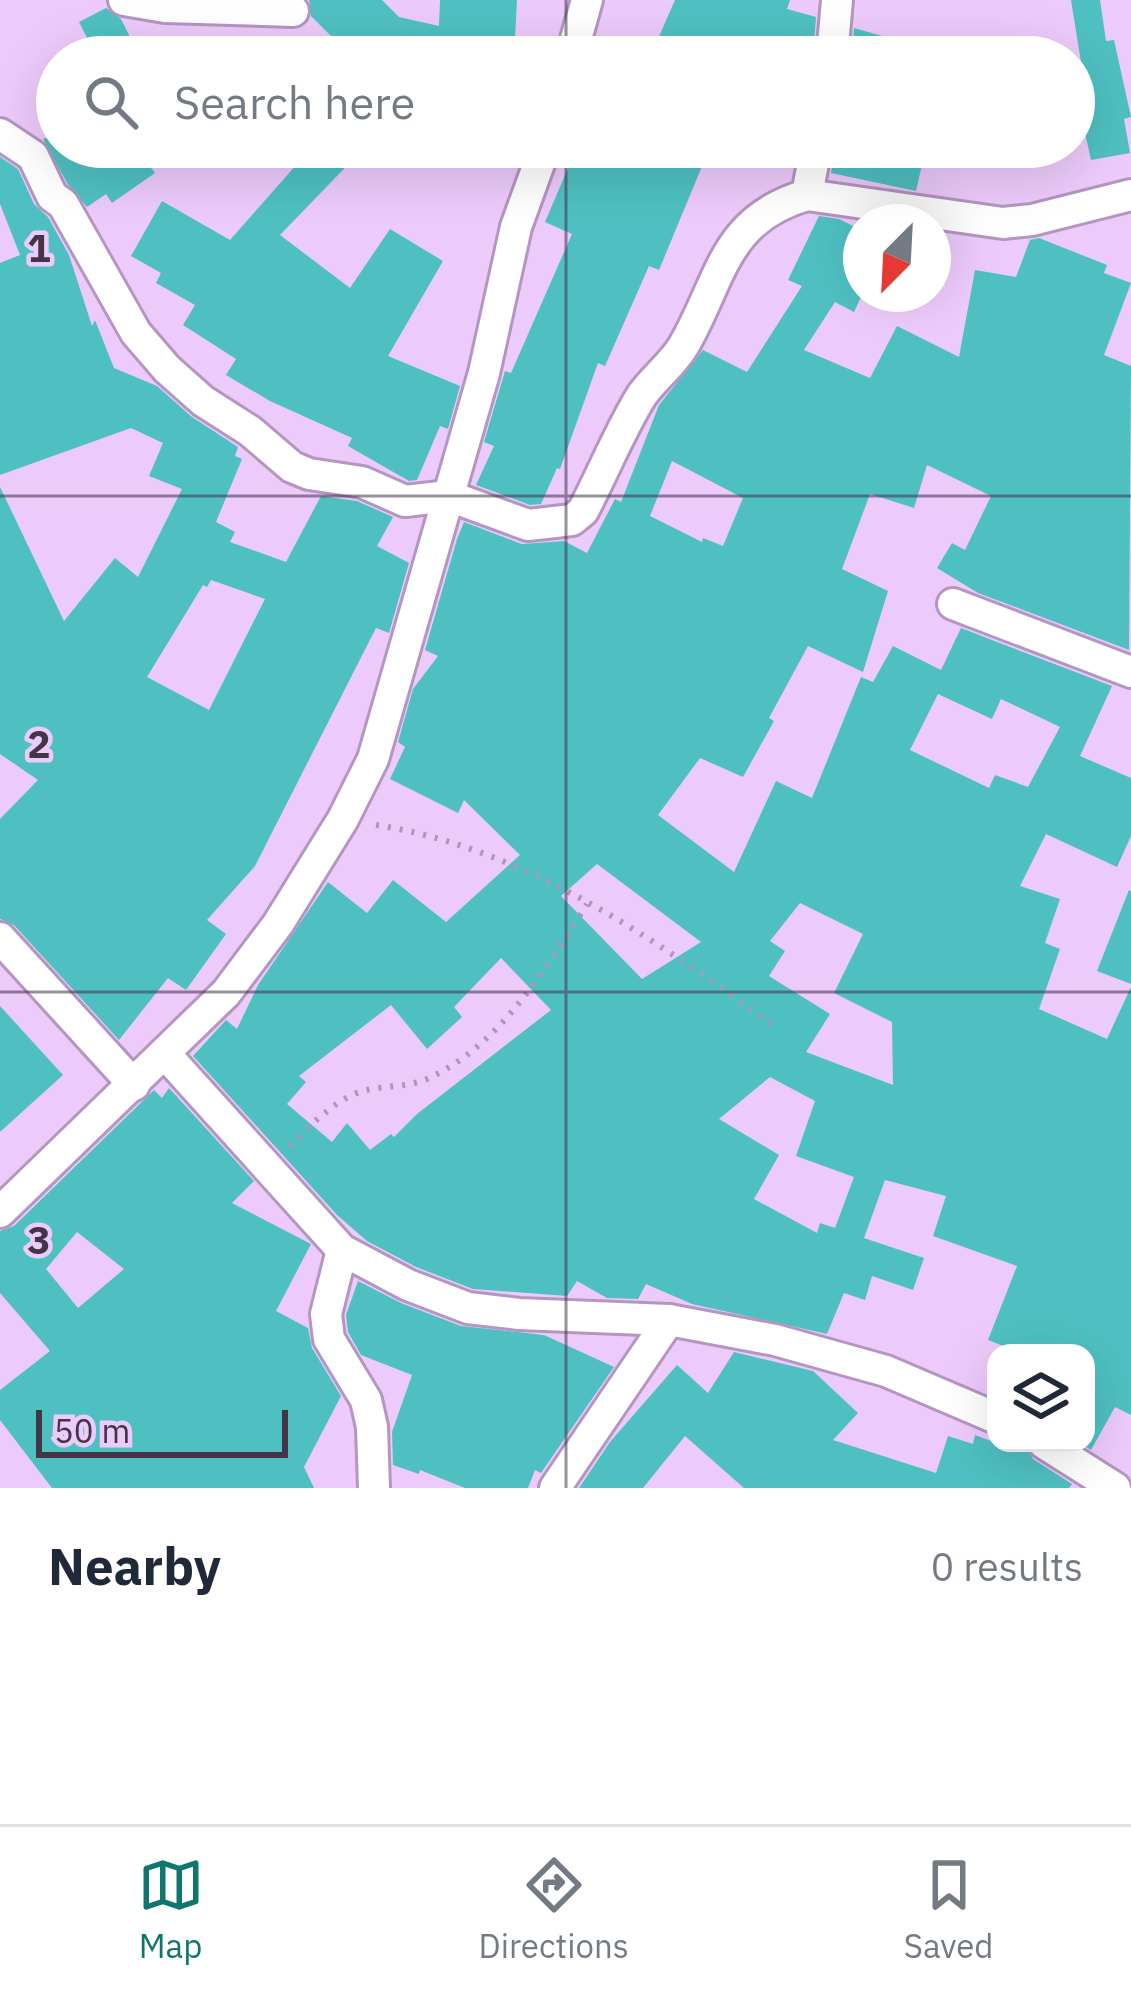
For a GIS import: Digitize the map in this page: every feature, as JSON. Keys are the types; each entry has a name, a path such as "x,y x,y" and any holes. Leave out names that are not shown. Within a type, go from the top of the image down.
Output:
{"street":[{"path":"124,0 165,7 293,11"},
{"path":"578,36 587,0"},
{"path":"834,36 837,0"},
{"path":"0,134 36,164"},
{"path":"38,168 136,333 203,401 250,431 292,467 362,482 405,501 448,496 528,525 572,520 583,511 642,396 683,348 721,263 741,232 781,202 807,195 1003,223 1131,195"},
{"path":"0,1212 226,993 278,925 343,819 373,759 484,373 516,227 537,168"},
{"path":"807,195 812,168"},
{"path":"953,604 1131,672"},
{"path":"0,938 134,1085"},
{"path":"166,1055 341,1250 408,1286 468,1307 519,1315 669,1320 775,1340 886,1371 987,1414"},
{"path":"341,1250 327,1327 329,1339 366,1400 374,1488"},
{"path":"555,1488 669,1320"},
{"path":"1057,1452 1115,1488"}],"path":[{"path":"343,819 442,838 501,860 663,946 778,1029"},
{"path":"266,1169 309,1126 360,1091 428,1078 487,1037 515,1007 587,904"}],"building":[{"path":"309,0 382,0 399,17 439,26 440,0 517,0 515,36 331,36 311,16"},
{"path":"675,0 790,0 787,9 816,17 815,36 659,36"},
{"path":"1071,0 1100,0 1106,41 1114,40 1131,117 1124,119 1130,153 1095,159 1095,36 1077,36"},
{"path":"106,8 121,19 130,36 86,36 79,22"},
{"path":"854,28 882,36 853,36"},
{"path":"0,157 18,169 34,204 48,217 69,255 92,326 95,320 114,368 157,386 192,417 238,447 235,456 242,459 216,522 235,532 230,542 286,562 321,496 357,501 393,517 377,546 409,563 389,633 376,628 255,866 207,920 226,934 186,990 168,978 119,1040 14,925 0,919 0,819 38,780 0,754 0,487 64,621 115,558 138,577 182,489 149,476 163,443 131,428 0,475 0,263 20,255 0,204","holes":["211,580 265,599 209,710 147,677 203,585 207,587"]},
{"path":"59,168 151,168 155,173 112,203 106,194 87,207"},
{"path":"293,168 345,168 280,235 350,288 390,229 443,261 388,356 460,386 448,429 440,426 417,480 409,481 348,446 352,438 226,375 236,359 183,325 195,305 156,283 161,273 131,256 162,201 230,240"},
{"path":"568,168 701,168 659,270 649,266 605,366 598,363 560,469 541,504 530,505 476,485 494,446 484,442 505,371 511,373 572,234 545,222"},
{"path":"832,168 921,168 916,191 831,173"},
{"path":"819,216 843,221 843,306 835,302 804,350 870,378 897,326 959,357 975,270 1016,277 1030,240 1039,238 1107,265 1104,273 1131,283 1104,355 1131,366 1129,650 978,593 937,568 952,543 965,550 991,496 927,465 914,508 870,494 842,569 888,591 863,672 808,646 743,777 700,758 658,815 734,872 776,781 812,798 861,677 873,682 893,646 941,670 961,628 1112,686 1080,756 1131,778 1131,836 1117,867 1046,834 1020,886 1060,899 1045,943 1060,949 1039,1009 1107,1039 1131,987 1131,1415 1115,1407 1095,1443 1095,1344 998,1344 988,1340 1017,1266 933,1236 946,1196 885,1180 864,1238 924,1258 913,1290 872,1276 865,1300 844,1293 827,1334 692,1304 646,1284 638,1299 607,1298 577,1281 567,1296 473,1289 367,1241 337,1215 193,1056 226,1020 237,1029 258,985 328,882 367,913 393,880 446,922 520,855 464,800 458,813 390,779 405,747 398,742 413,689 438,656 425,650 464,522 522,544 564,541 587,553 615,499 621,502 659,405 703,350 747,372 802,286 788,280","holes":["672,461 743,498 723,546 703,538 702,542 650,516","938,694 992,719 1001,699 1060,727 1028,787 995,775 989,788 910,750","597,864 701,942 642,979 561,896","800,903 863,934 834,993 892,1022 893,1085 806,1052 830,1014 769,976 785,951 770,941","501,958 551,1010 394,1137 391,1134 370,1150 347,1123 332,1142 287,1104 306,1082 299,1076 391,1005 427,1049 462,1017 454,1007","770,1077 815,1101 796,1156 854,1177 835,1228 820,1223 817,1233 754,1199 779,1155 719,1119"]},
{"path":"1131,891 1131,984 1097,971"},
{"path":"0,1006 63,1075 0,1132"},
{"path":"169,1088 254,1181 232,1203 311,1244 276,1311 308,1328 312,1348 341,1396 304,1467 314,1488 52,1488 0,1420 0,1390 50,1351 0,1293 0,1231 14,1226 154,1090 162,1098","holes":["77,1232 124,1269 78,1308 46,1269"]},
{"path":"358,1281 461,1326 544,1335 614,1367 541,1473 535,1470 528,1488 465,1488 420,1470 419,1474 393,1465 392,1432 412,1375 361,1355 348,1332 346,1315"},
{"path":"734,1352 813,1371 858,1413 833,1440 936,1473 948,1436 973,1444 975,1435 987,1440 987,1452 1030,1452 1072,1484 1069,1488 744,1488 685,1436 643,1488 579,1488 610,1442 677,1365 708,1393"}]}
